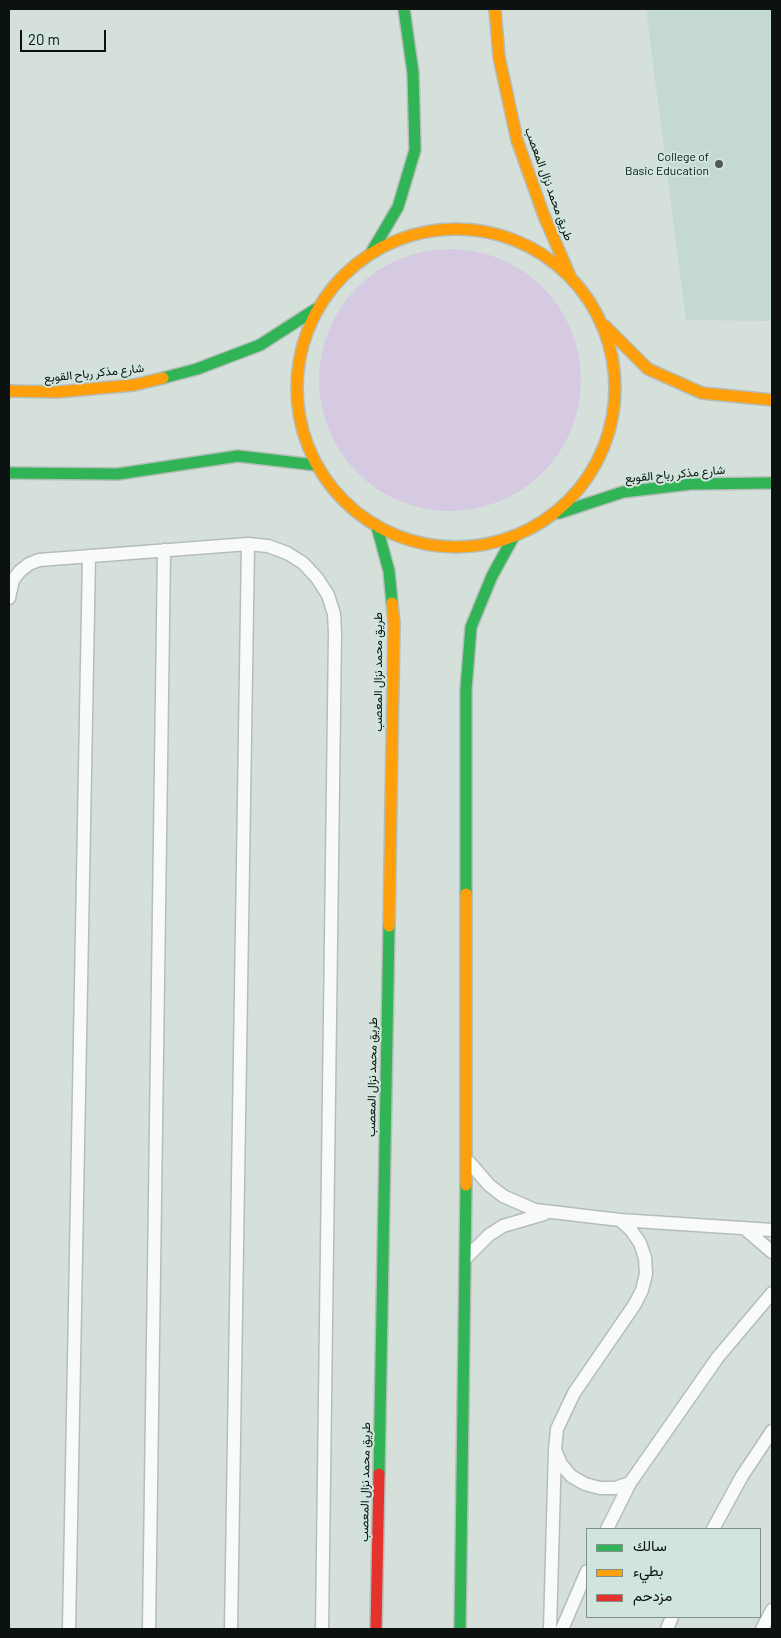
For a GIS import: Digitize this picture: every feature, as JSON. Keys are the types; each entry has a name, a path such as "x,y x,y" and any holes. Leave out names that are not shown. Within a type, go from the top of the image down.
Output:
{"street":[{"path":"372,251 398,207 415,150 413,73 404,9"},
{"name":"طريق محمد نزال المعصب","path":"495,9 499,57 517,140 544,216 571,277"},
{"path":"602,323 614,364 615,406 604,448 583,485 553,515 514,536 468,547 421,544 377,527 342,500 315,465 298,414 298,360 316,310 340,277 372,251 422,231 476,229 528,245 571,277 602,323 648,369 702,393 772,400"},
{"name":"شارع مذكر رباح القوبع","path":"9,391 58,392 134,385 197,369 260,345 316,310"},
{"path":"9,473 118,474 238,456 315,465"},
{"name":"شارع مذكر رباح القوبع","path":"553,515 623,492 691,484 772,483"},
{"name":"طريق محمد نزال المعصب","path":"376,1629 394,623 389,571 377,527"},
{"path":"460,1629 466,1259 467,680 471,627 492,576 514,536"}],"lane":[{"path":"231,1629 248,544"},
{"path":"9,598 13,580 29,564 39,560 248,544 268,546 287,553 303,563 318,578 328,594 334,614 335,633 322,1629"},
{"path":"149,1629 164,550"},
{"path":"69,1629 89,556"},
{"path":"466,1158 476,1172 503,1196 535,1210 620,1220 772,1230"},
{"path":"466,1259 477,1246 504,1226 535,1215 552,1213"},
{"path":"550,1629 557,1430 565,1409 642,1290 646,1274 645,1258 640,1243 631,1230 620,1220"},
{"path":"744,1228 772,1252"},
{"path":"608,1528 630,1483 718,1357 772,1293"},
{"path":"714,1528 742,1476 772,1431"},
{"path":"555,1449 561,1464 571,1476 585,1484 600,1488 615,1488 630,1483"},
{"path":"562,1629 586,1573"},
{"path":"762,1629 772,1610"}],"shaded area":[{"name":"College of Basic Education","path":"646,9 772,9 772,321 686,320"},
{"path":"450,249 475,252 500,259 523,271 551,297 559,307 571,330 578,355 581,380 578,405 571,430 559,453 533,481 523,489 500,501 475,508 450,511 425,508 400,501 377,489 349,463 341,453 329,430 322,405 319,380 322,355 329,330 341,307 367,279 377,271 400,259 425,252"}],"traffic: fast":[{"path":"372,251 398,207 415,150 413,73 404,9"},
{"path":"163,378 197,369 260,345 316,309"},
{"path":"9,473 118,474 238,456 315,465"},
{"path":"559,513 623,492 691,484 772,483"},
{"path":"377,527 389,571 392,603"},
{"path":"466,894 466,689 471,627 492,576 514,536"},
{"path":"379,1474 389,926"},
{"path":"460,1629 466,1185"}],"traffic: slow":[{"path":"495,9 499,57 517,140 544,216 570,276"},
{"path":"456,229 487,232 517,241 557,265 579,287 603,327 612,357 615,388 612,419 603,449 579,489 557,511 517,535 487,544 456,547 425,544 395,535 355,511 333,489 309,449 300,419 297,388 300,357 309,327 333,287 355,265 395,241 425,232 456,229"},
{"path":"605,326 648,369 702,393 772,400"},
{"path":"9,391 57,392 134,385 163,378"},
{"path":"389,926 394,623 392,603"},
{"path":"466,894 466,1185"}],"traffic: jam":[{"path":"376,1629 379,1474"}],"place":[{"name":"College of Basic Education","path":"719,164"}]}
